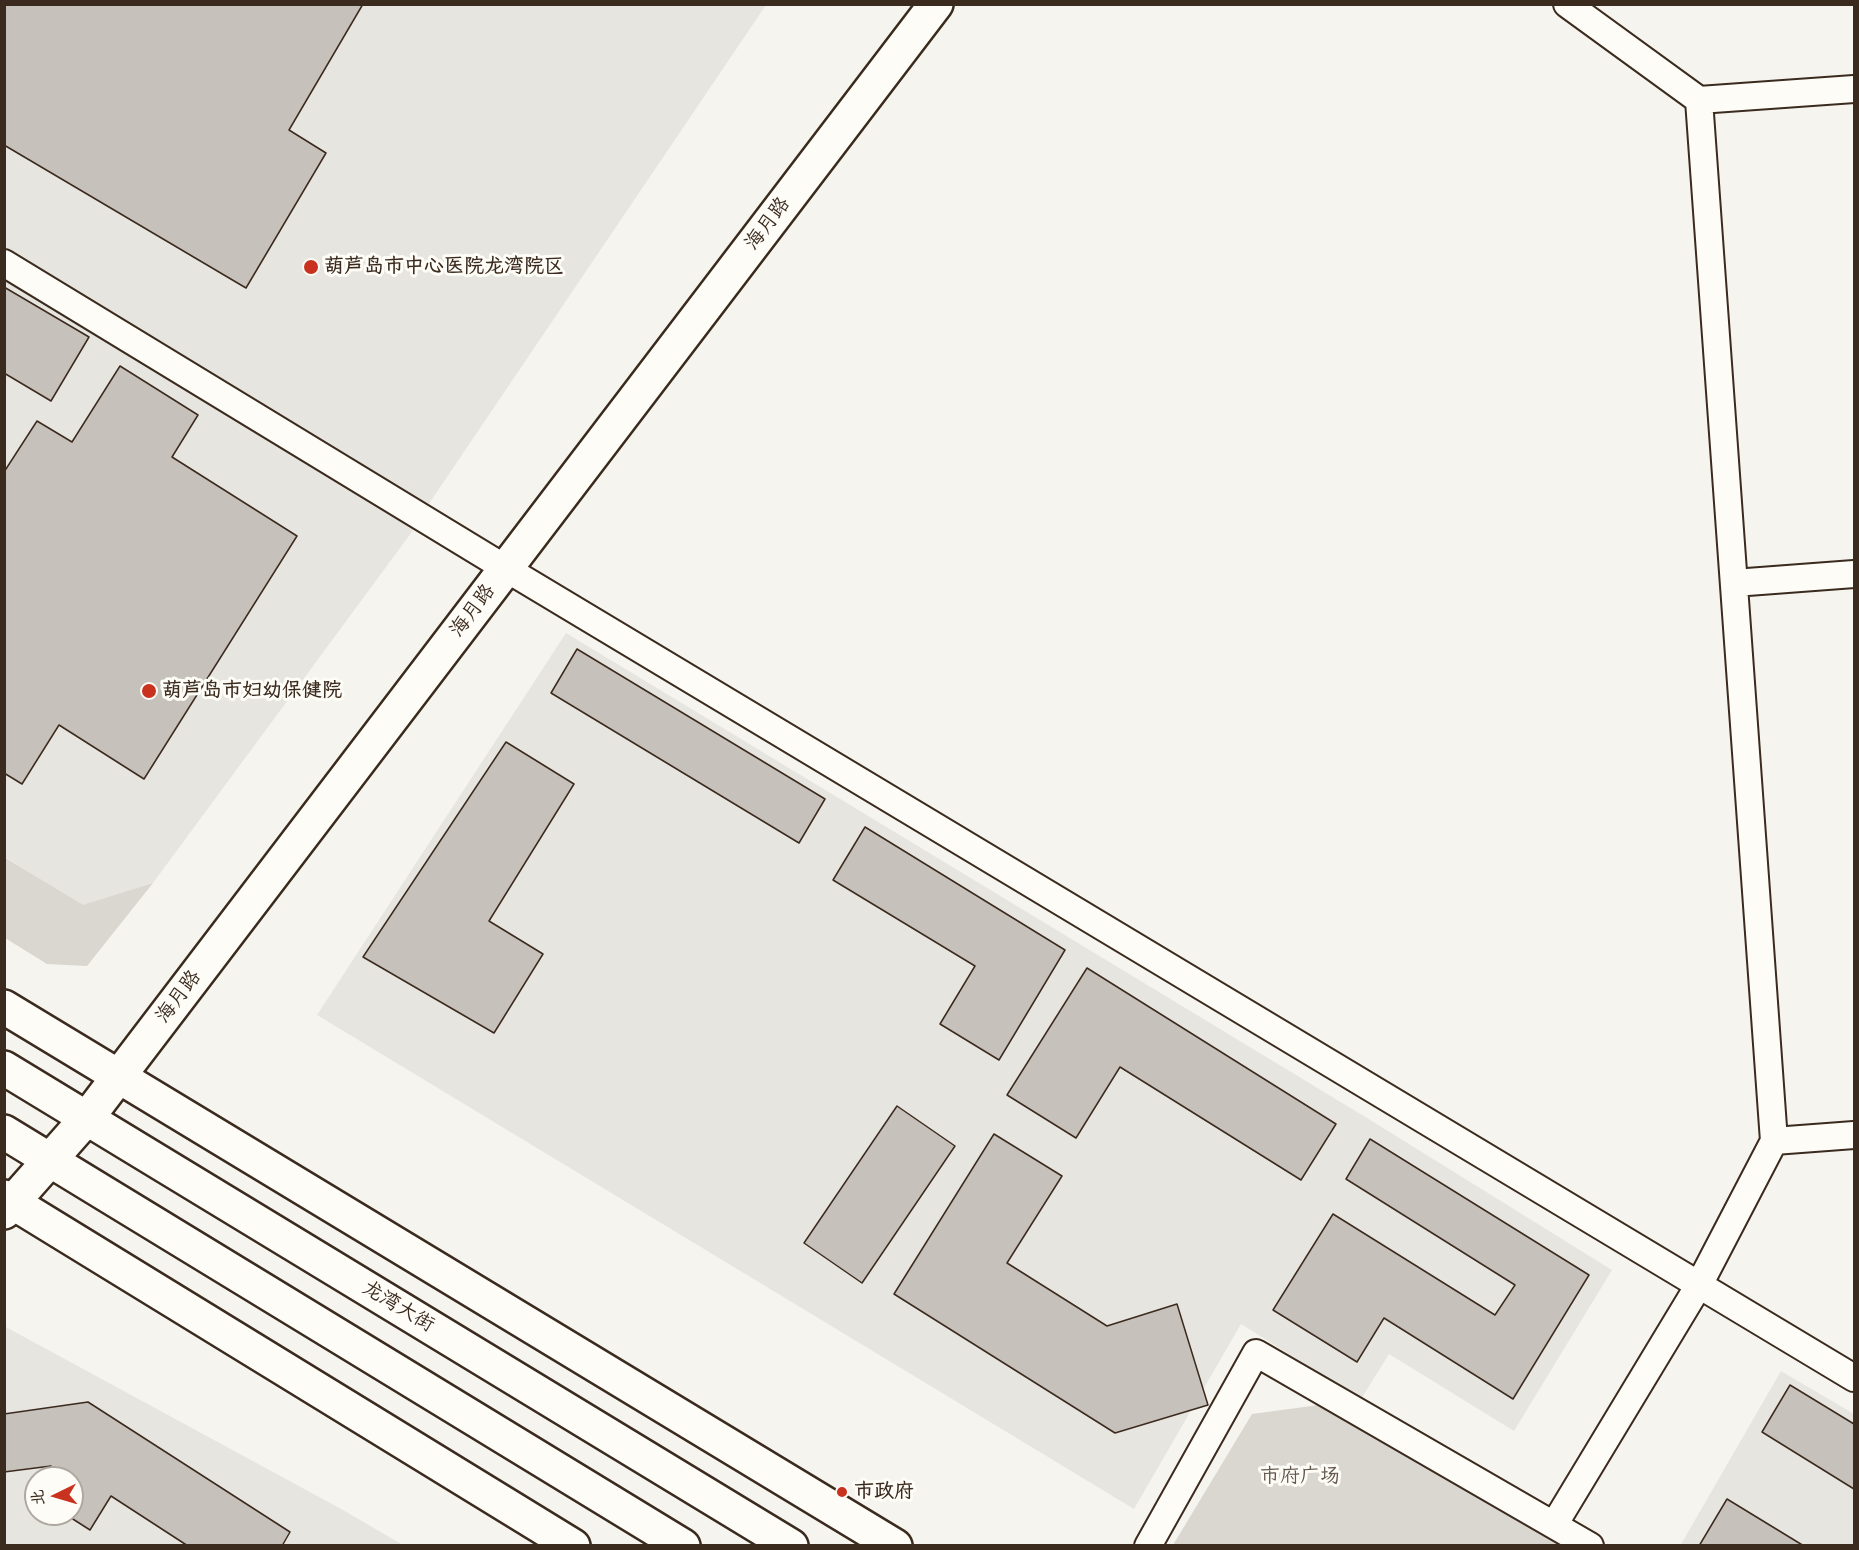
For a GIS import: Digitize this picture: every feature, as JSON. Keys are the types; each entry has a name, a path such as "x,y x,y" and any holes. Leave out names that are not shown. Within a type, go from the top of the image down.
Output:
{"main road":[{"name":"海月路","path":"8,1204 51,1161 87,1118 936,4"},
{"path":"4,1007 895,1545"},
{"name":"龙湾大街","path":"4,1068 791,1545"},
{"path":"4,1132 683,1545"},
{"path":"8,1204 573,1545"}],"street":[{"path":"1567,4 1699,100 1854,89"},
{"path":"1554,1525 1699,1285 1773,1141 1699,100"},
{"path":"4,263 505,568 1854,1378"},
{"path":"1734,584 1854,574"},
{"path":"1773,1141 1854,1135"},
{"path":"1148,1545 1256,1353 1590,1545"}],"shaded area":[{"name":"葫芦岛市中心医院龙湾院区","path":"4,5 766,5 426,508 5,249"},
{"name":"葫芦岛市妇幼保健院","path":"4,274 417,525 153,883 83,906 5,857"},
{"path":"566,633 1367,1118 1612,1270 1514,1431 1389,1354 1361,1399 1241,1324 1134,1509 317,1015"},
{"path":"4,1326 343,1510 403,1545 5,1545"},
{"path":"1781,1371 1854,1414 1854,1545 1680,1546"}],"green space":[{"path":"4,857 83,905 153,883 87,966 47,964 5,938"},
{"name":"市府广场","path":"1319,1405 1563,1545 1173,1545 1252,1414"}],"building":[{"path":"4,4 363,4 289,130 326,153 246,288 4,145"},
{"path":"4,287 89,337 51,401 4,373"},
{"path":"120,366 198,415 172,457 297,536 144,779 59,725 22,784 4,773 4,472 37,421 72,442"},
{"path":"577,649 825,799 799,843 551,693"},
{"path":"506,742 574,784 489,921 543,954 494,1033 363,957"},
{"path":"865,827 1065,950 999,1060 940,1024 975,966 833,880"},
{"path":"1087,968 1336,1124 1301,1180 1120,1067 1076,1138 1007,1095"},
{"path":"897,1106 955,1146 862,1283 804,1243"},
{"path":"994,1134 1062,1176 1007,1263 1107,1326 1177,1304 1208,1405 1115,1433 894,1294"},
{"path":"1370,1139 1589,1275 1513,1399 1384,1318 1357,1362 1273,1310 1333,1214 1495,1315 1515,1285 1346,1179"},
{"path":"1790,1385 1854,1424 1854,1489 1762,1432"},
{"path":"88,1402 290,1532 282,1546 188,1546 111,1496 90,1530 84,1526 84,1466 24,1466 24,1469 4,1472 4,1414"},
{"path":"1727,1499 1804,1546 1699,1546"}],"place":[{"name":"葫芦岛市中心医院龙湾院区","path":"311,267"},
{"name":"葫芦岛市妇幼保健院","path":"149,691"},
{"name":"市政府","path":"842,1492"}]}
